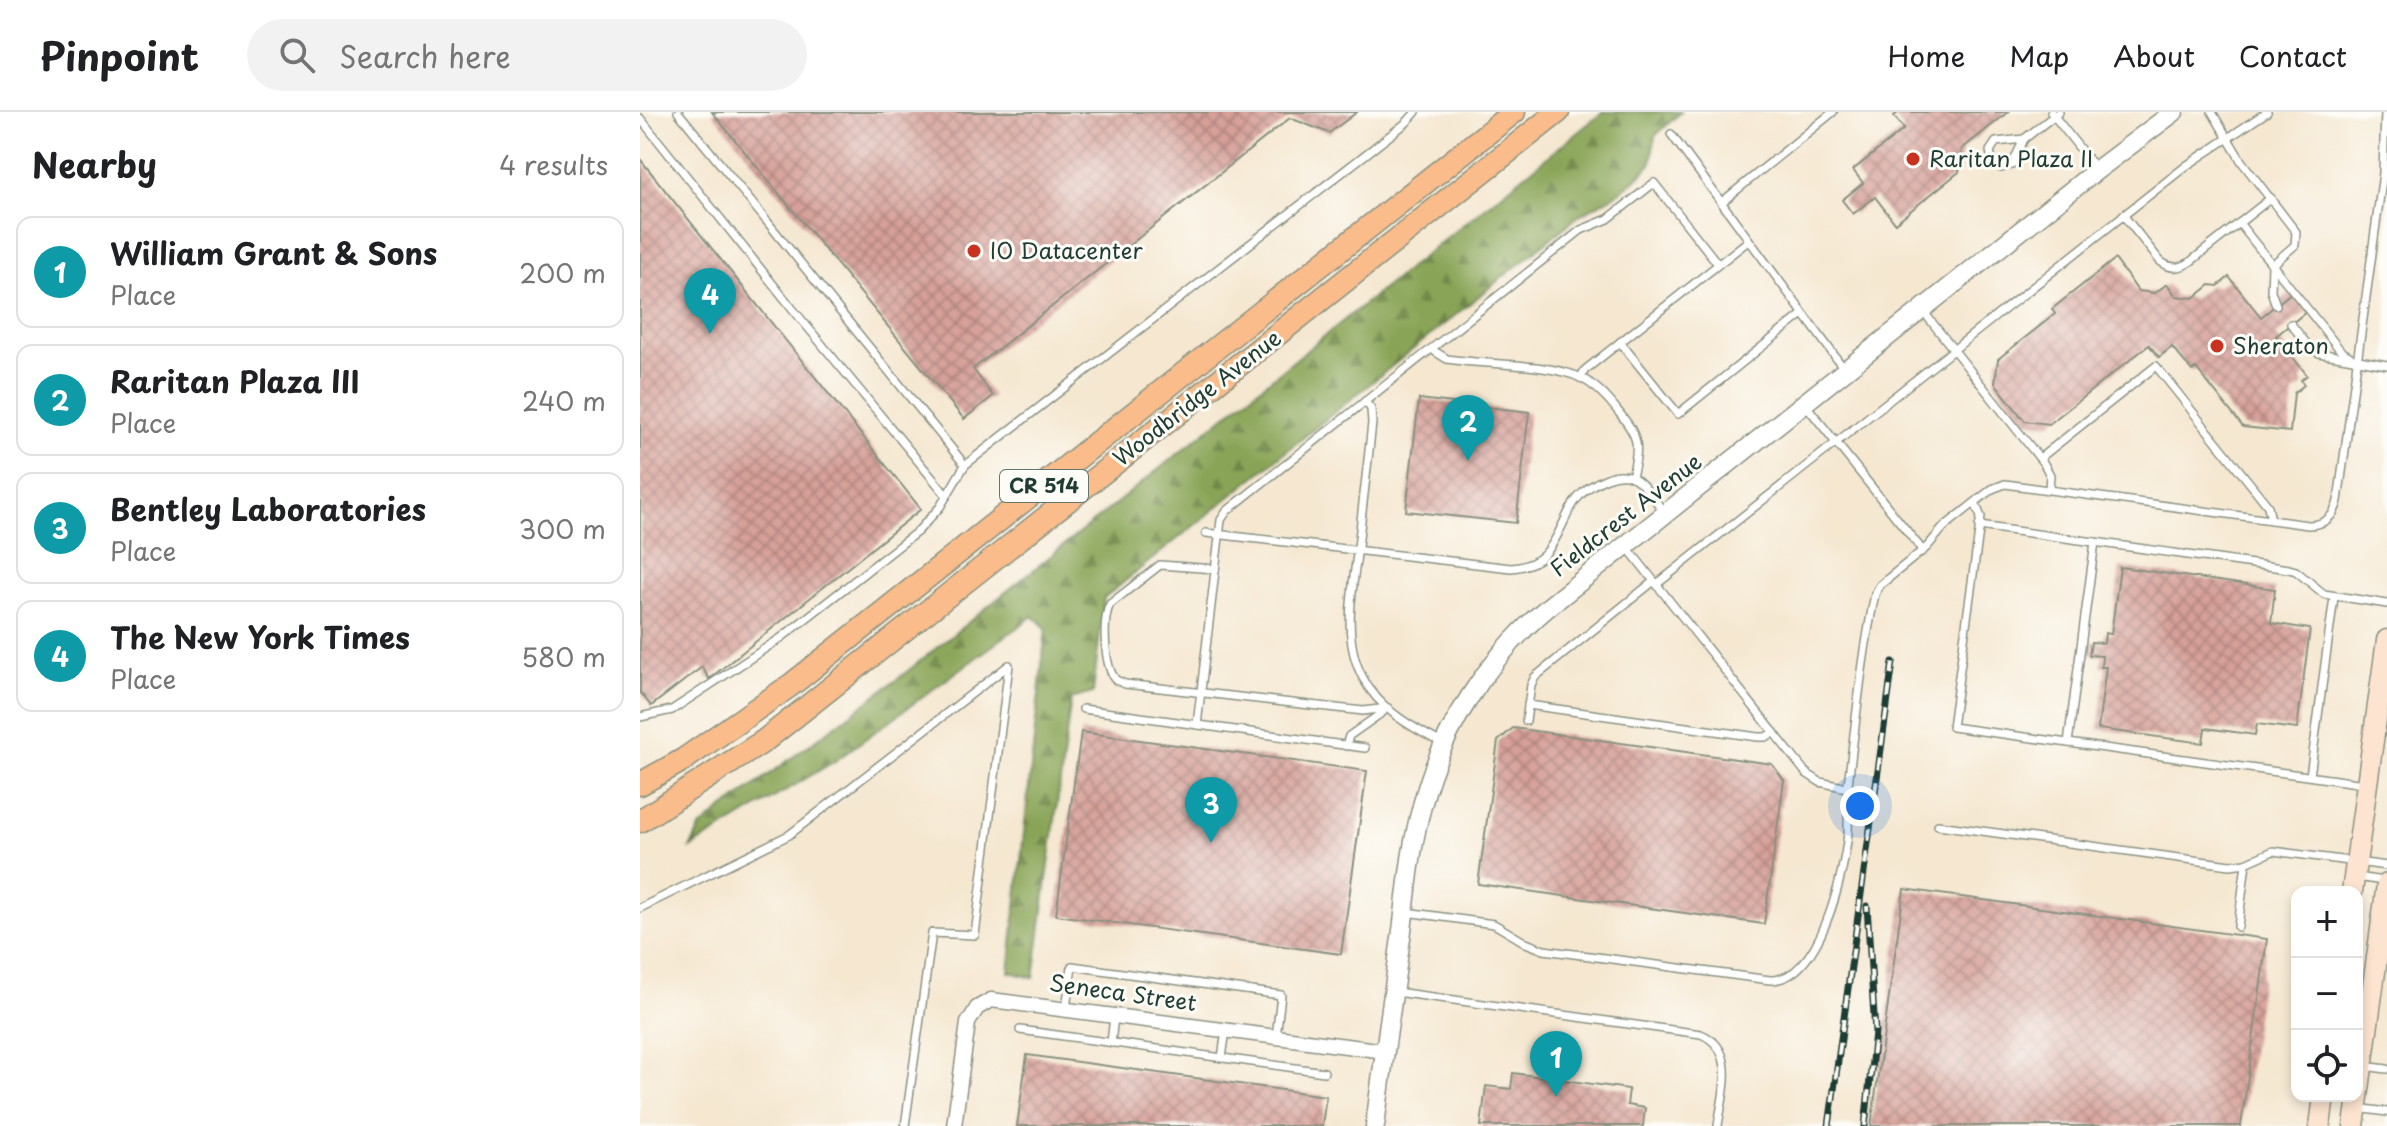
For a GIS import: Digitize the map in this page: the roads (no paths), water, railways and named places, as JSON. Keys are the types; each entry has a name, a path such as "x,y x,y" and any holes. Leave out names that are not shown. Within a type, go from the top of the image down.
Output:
{"main road":[{"name":"Woodbridge Avenue","path":"640,784 683,760 791,685 1514,112"},
{"name":"Woodbridge Avenue","path":"640,821 764,741 1558,112"},
{"path":"2354,877 2387,640"},
{"path":"2363,1039 2387,883"},
{"path":"2320,1126 2323,1102"}],"street":[{"name":"Fieldcrest Avenue","path":"1375,1126 1419,814 1444,745 1472,694 1518,634 2097,170 2174,112"},
{"name":"Seneca Street","path":"954,1126 968,1023 977,1008 997,999 1385,1051"}],"lane":[{"path":"678,112 965,465"},
{"path":"640,717 672,710 781,638 918,531 947,496 965,465 1406,123 1416,112"},
{"path":"1722,202 1833,112"},
{"path":"2212,112 2226,138 2295,229 2298,239 2293,248 2272,265 2271,295 2276,305"},
{"path":"1526,721 1531,685 1539,673 2186,166 2267,112"},
{"path":"1404,911 1494,924 1544,950 1781,980 1791,974 1813,950 1832,908 1846,847 1847,788 1875,594 1880,585 1923,551 1944,527 1996,487 2005,484 2313,525 2325,522 2335,512 2383,173 2385,112"},
{"path":"2024,139 1996,142 1990,151 1991,161 1999,167 2012,165 2024,139 2055,113 2097,170"},
{"path":"640,118 947,496"},
{"path":"1671,134 1846,371"},
{"path":"1197,725 1222,517 1227,511 1586,226 1608,219 1654,183 1718,264"},
{"path":"2123,215 2160,261 2173,267 2186,264 2271,198"},
{"path":"2239,223 2341,351 2357,361"},
{"path":"1580,378 1585,370 1748,241"},
{"path":"1922,311 2040,458 2050,475 2049,489"},
{"path":"1620,342 1678,414 1803,314"},
{"path":"2291,324 2314,351 2330,357 2387,365"},
{"path":"1431,349 1437,355 1452,360 1562,372 1580,378 1603,393 1633,430 1638,451 1632,477"},
{"path":"2040,458 2156,366 2268,506 2271,520"},
{"path":"1365,401 1371,409 1372,423 1350,615 1353,651 1365,683 1388,708 1416,730 1444,745"},
{"path":"1805,404 1923,551"},
{"path":"1206,533 1505,568 1522,567 1544,555 1570,508 1588,488 1612,476 1632,477 1640,482 1666,514"},
{"path":"1975,503 1980,512 1979,526 1952,727 2367,784"},
{"path":"1979,526 2289,569 2299,573 2324,594 2387,604"},
{"path":"2068,743 2095,542"},
{"path":"1626,546 1814,780 1847,788"},
{"path":"1215,569 1160,565 1113,601 1106,614 1108,667 1116,680 1125,684 1363,711 1388,708"},
{"path":"2310,776 2334,597"},
{"path":"640,908 789,835 1009,665 975,935 932,933 905,1126"},
{"path":"1528,705 1758,737 1774,732"},
{"path":"1346,746 1351,733 1388,708"},
{"path":"1083,709 1365,748"},
{"path":"1938,825 2230,865 2246,863 2273,851 2354,877 2387,883"},
{"path":"2238,927 2246,863"},
{"path":"2354,877 2387,866"},
{"path":"1066,1008 1072,966 1281,995 1276,1037"},
{"path":"1393,992 1701,1034 1717,1044 1725,1060 1718,1126"},
{"path":"1111,1043 1114,1014"},
{"path":"1020,1030 1324,1072"},
{"path":"1222,1058 1226,1030"},
{"path":"2363,1066 2387,1069"},
{"path":"2355,1117 2387,1112"}],"railway":[{"path":"1829,1126 1893,662"},
{"path":"1865,1126 1875,1032 1867,906"}],"place":[{"name":"Raritan Plaza II","path":"1913,159"},
{"name":"IO Datacenter","path":"974,251"},
{"name":"The New York Times","path":"710,334"},
{"name":"Sheraton","path":"2217,346"},
{"name":"Raritan Plaza III","path":"1468,461"},
{"name":"Bentley Laboratories","path":"1211,843"},
{"name":"William Grant & Sons","path":"1556,1097"}]}
